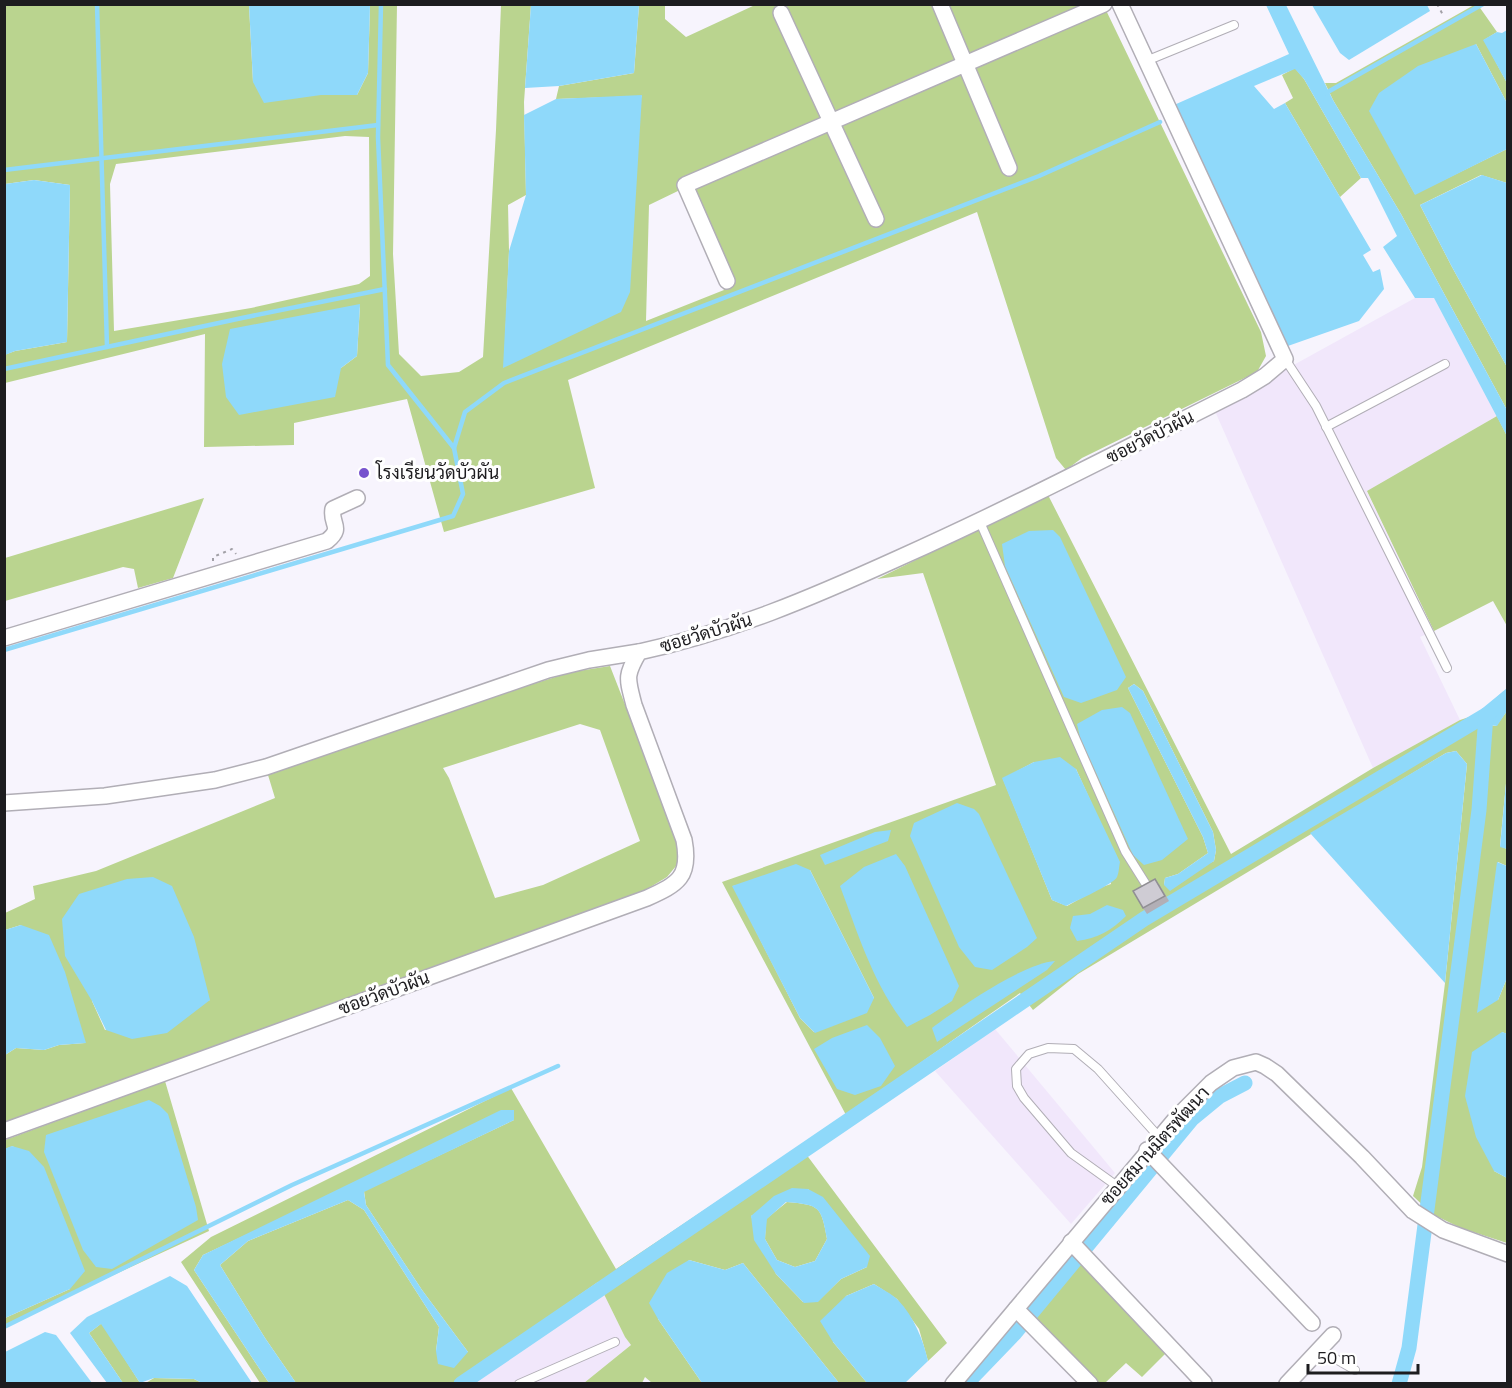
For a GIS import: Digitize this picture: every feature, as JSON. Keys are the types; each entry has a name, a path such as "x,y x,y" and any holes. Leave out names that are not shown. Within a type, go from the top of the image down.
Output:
{"street":[{"path":"940,4 1009,168"},
{"path":"727,281 686,185 1104,4"},
{"path":"1120,4 1284,359"},
{"path":"781,13 876,219"},
{"name":"ซอยวัดบัวผัน","path":"4,1131 668,888 679,880 686,869 687,856 684,840 629,687 628,671 639,652 726,629 808,598 980,522 1242,390 1265,376 1284,359"},
{"path":"4,638 327,541 335,535 337,530 331,512 333,509 357,498"},
{"path":"4,802 105,796 215,780 267,766 548,670 589,660 639,652"},
{"name":"ซอยสมานมิตรพัฒนา","path":"953,1383 1147,1150 1211,1083 1233,1068 1256,1062 1278,1074 1413,1211 1443,1230 1508,1254"},
{"path":"1147,1150 1311,1323"},
{"path":"1071,1242 1204,1383"},
{"path":"1016,1309 1090,1383"},
{"path":"1287,1383 1333,1335"}],"lane":[{"path":"1146,61 1234,25"},
{"path":"1284,359 1303,385 1326,427 1447,668"},
{"path":"1326,427 1445,364"},
{"path":"980,522 1125,851 1147,886"},
{"path":"1118,1186 1071,1153 1024,1098 1017,1086 1016,1069 1029,1054 1048,1048 1074,1049 1098,1069 1160,1137"},
{"path":"519,1383 615,1342"},
{"path":"1314,1355 1334,1358 1355,1370"}],"path":[{"path":"1437,4 1443,15"}],"shaded area":[{"path":"1415,298 1434,298 1497,416 1367,492 1434,631 1420,637 1460,720 1373,768 1214,409"},
{"path":"995,1029 1115,1173 1071,1224 935,1071"},
{"path":"603,1292 631,1345 584,1383 468,1384"}],"green space":[{"path":"1103,4 1261,332 1266,356 1257,372 1082,458 1066,470 1056,458 977,212 568,380 595,488 444,532 407,399 294,423 294,445 204,447 205,334 5,383 4,355 67,342 70,185 34,180 5,184 5,5 249,5 253,82 321,95 357,95 368,73 370,5 397,5 393,254 399,354 421,376 459,372 483,357 501,5 531,5 524,102 526,195 508,205 509,251 504,367 642,96 556,99 559,86 634,73 639,5 665,5 665,19 686,37 755,5","holes":["345,136 369,137 370,276 359,284 251,308 114,331 110,184 116,164","680,190 724,290 646,321 649,205","360,305 357,356 341,368"]},
{"path":"1474,5 1478,5 1497,32 1484,40 1507,83 1507,103 1476,44 1407,180 1415,194 1507,149 1507,183 1481,175 1420,205 1507,367 1507,410 1401,214 1325,83 1336,83"},
{"path":"1295,68 1304,79 1361,178 1340,197 1285,103 1293,98 1282,75"},
{"path":"1497,416 1507,436 1507,626 1493,601 1434,631 1367,491"},
{"path":"1048,495 1231,854 1373,768 1460,720 1478,714 1482,724 1496,726 1507,711 1507,773 1500,846 1507,849 1507,866 1498,862 1498,1000 1507,978 1507,1034 1502,1032 1494,1171 1507,1178 1507,1243 1461,1228 1432,1214 1413,1196 1422,1167 1445,983 1467,764 1456,751 1446,753 1078,974 1033,1010 1020,993 846,1115 722,882 996,785 923,573 877,579","holes":["1134,684 1143,691 1213,832 1216,850 1214,861 1164,885 1165,878 1178,874 1208,853 1203,837 1128,688","1034,762 1076,769 1091,802 1111,884 1067,906 1052,900 1003,779","810,870 874,998 814,1032 800,1018 733,886"]},
{"path":"204,498 173,578 138,588 134,569 123,567 5,601 5,558"},
{"path":"610,666 674,830 681,860 667,877 642,892 5,1126 5,1055 16,1048 44,1050 59,1045 85,1043 21,925 5,930 5,913 35,899 33,886 96,871 275,798 268,775 513,690 572,672","holes":["580,724 600,730 640,841 543,885 495,898 449,778 443,768","210,1000 105,1030 92,1001"]},
{"path":"165,1081 209,1231 5,1325 5,1318 70,1289 13,1146 5,1149 5,1140"},
{"path":"511,1088 616,1269 800,1146 947,1343 928,1361 919,1329 897,1299 874,1284 846,1296 833,1342 867,1383 839,1383 743,1263 725,1270 689,1260 658,1319 702,1383 652,1383 645,1377 642,1383 584,1383 631,1345 598,1282 453,1383 296,1383 220,1265 248,1241 348,1200 364,1210 439,1327 436,1351 468,1352 422,1290 366,1205 364,1191 514,1120 514,1110 203,1255 194,1270 269,1383 260,1383 181,1262 211,1237","holes":["808,1189 867,1267 841,1279 818,1301 803,1302 776,1274 751,1216"]},
{"path":"787,1202 806,1204 817,1209 823,1220 827,1239 815,1261 795,1267 777,1260 765,1239 766,1219"},
{"path":"1070,1255 1077,1257 1166,1353 1142,1377 1126,1363 1105,1383 1097,1383 1024,1309"},
{"path":"102,1323 140,1383 123,1383 89,1333"},
{"path":"154,1378 194,1379 202,1383 144,1384"}],"water":[{"path":"249,5 370,5 368,73 357,95 321,95 264,103 253,82"},
{"path":"531,5 639,5 634,73 559,86 525,88"},
{"path":"1266,5 1286,5 1333,100 1401,214 1507,410 1507,436 1434,298 1415,298 1383,247 1397,236 1368,178 1361,178 1304,79 1295,69 1254,86 1274,109 1285,103 1371,250 1363,255 1373,272 1380,269 1384,289 1359,321 1285,347 1174,105 1289,54"},
{"path":"1312,5 1427,5 1430,11 1349,60 1340,53"},
{"path":"1507,30 1507,83 1483,40 1497,32 1502,33"},
{"path":"1476,44 1507,103 1507,149 1415,195 1369,111 1379,93 1418,66"},
{"path":"642,95 630,292 621,312 503,368 509,251 526,195 524,115 556,99"},
{"path":"1482,175 1507,183 1507,367 1420,205"},
{"path":"34,180 70,185 67,342 15,351 5,355 5,184"},
{"path":"360,304 357,356 341,368 335,397 239,415 226,397 222,364 230,329"},
{"path":"1053,530 1060,537 1126,677 1117,690 1081,703 1064,697 1005,566 1002,544 1029,531"},
{"path":"1134,684 1143,691 1213,832 1216,850 1214,861 1170,891 1164,885 1165,878 1178,874 1208,853 1203,837 1128,688"},
{"path":"1507,688 1507,711 1497,726 1481,724 1478,714"},
{"path":"1122,707 1130,713 1188,839 1162,860 1144,865 1133,855 1080,737 1077,724 1102,710"},
{"path":"1456,751 1467,764 1445,983 1310,833 1446,753"},
{"path":"1060,757 1076,769 1120,862 1118,875 1114,880 1066,906 1052,900 1002,778 1034,762"},
{"path":"1507,773 1508,849 1500,847"},
{"path":"957,803 974,809 979,814 1037,938 992,970 975,967 959,947 910,836 914,823"},
{"path":"891,830 888,841 825,865 820,855 875,832"},
{"path":"896,854 905,866 959,986 952,1001 907,1027 876,977 840,886 864,867"},
{"path":"1497,862 1507,866 1507,978 1498,1000 1477,1013"},
{"path":"796,864 810,870 874,998 867,1013 815,1033 800,1018 732,886"},
{"path":"153,877 172,886 194,937 210,1000 167,1033 132,1039 106,1030 92,1001 65,956 62,919 79,894 127,879"},
{"path":"1107,905 1123,910 1126,916 1104,933 1077,941 1070,928 1073,916 1090,914"},
{"path":"21,925 49,935 65,972 86,1043 59,1045 44,1050 16,1048 5,1055 5,930"},
{"path":"1055,961 1047,970 937,1042 932,1028 958,1009 1026,969"},
{"path":"867,1025 880,1038 895,1066 881,1086 855,1095 837,1089 814,1049 832,1038"},
{"path":"1502,1032 1508,1034 1507,1178 1494,1171 1476,1137 1465,1096 1472,1052"},
{"path":"149,1100 168,1114 198,1220 112,1269 96,1267 83,1250 44,1152 46,1135"},
{"path":"501,1110 514,1110 514,1120 364,1192 366,1205 422,1290 468,1352 454,1368 438,1364 436,1351 439,1327 364,1210 348,1200 248,1241 220,1265 296,1383 269,1383 194,1270 203,1255"},
{"path":"12,1146 29,1151 44,1167 85,1271 70,1289 5,1318 4,1149"},
{"path":"792,1188 808,1189 823,1197 870,1256 867,1267 841,1279 818,1302 804,1303 776,1274 754,1240 751,1216 774,1196","holes":["786,1202 812,1206 817,1209 823,1220 827,1239 815,1261 795,1267 777,1260 765,1239 767,1219"]},
{"path":"689,1260 725,1270 743,1263 839,1383 702,1383 649,1303 667,1273"},
{"path":"170,1276 187,1286 252,1383 202,1383 194,1379 154,1378 140,1383 101,1324 89,1333 123,1383 107,1383 70,1333 87,1317"},
{"path":"874,1284 893,1296 904,1307 923,1345 928,1361 905,1383 867,1383 833,1342 820,1321 846,1296"},
{"path":"45,1332 56,1335 92,1383 5,1383 5,1352"}],"building":[{"path":"1155,879 1165,896 1143,908 1133,891"}],"waterway":[{"path":"97,4 107,347"},
{"path":"4,650 453,516 463,494 454,448 388,365 378,137 381,4"},
{"path":"1326,93 1483,4"},
{"path":"454,448 465,412 504,383 1039,176 1160,122"},
{"path":"4,170 378,125"},
{"path":"4,369 385,289"},
{"path":"1399,1384 1409,1348 1479,810 1486,715 1508,697"},
{"path":"461,1384 1144,919 1486,715"},
{"path":"4,1327 292,1185 558,1066"},
{"path":"966,1384 1015,1333 1192,1119 1220,1096 1245,1083"}],"place":[{"name":"โรงเรียนวัดบัวผัน","path":"364,473"}]}
